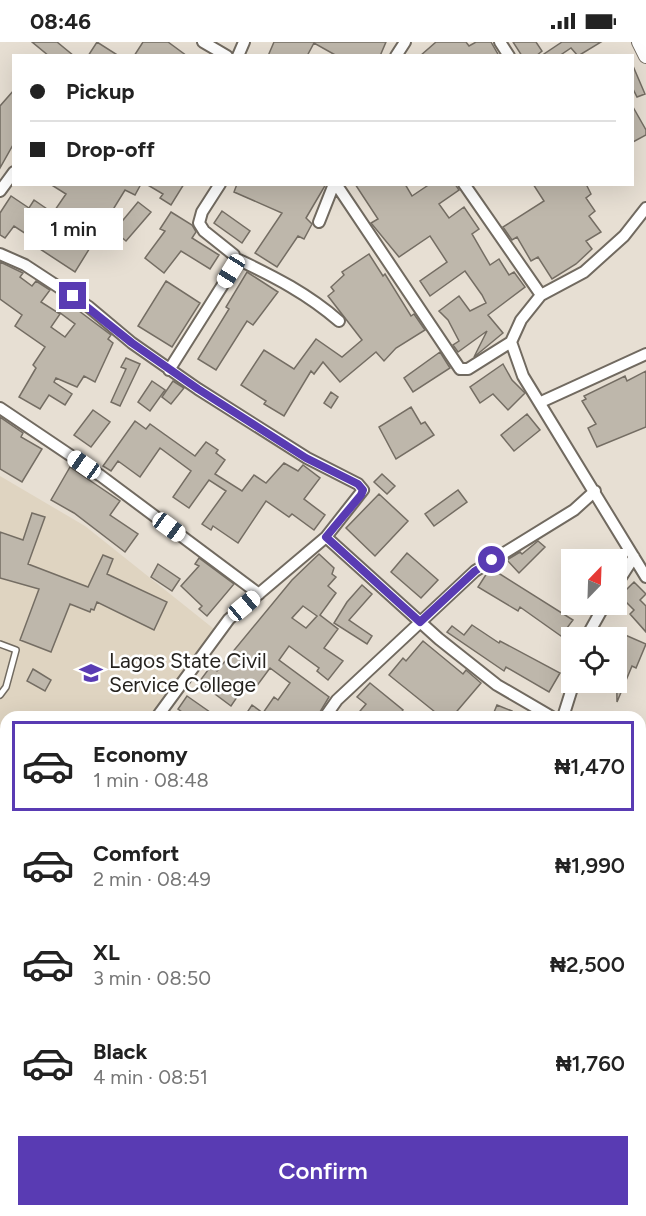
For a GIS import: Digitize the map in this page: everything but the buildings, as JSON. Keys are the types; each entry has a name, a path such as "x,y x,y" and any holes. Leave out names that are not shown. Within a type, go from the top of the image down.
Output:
{"street":[{"path":"203,42 224,54"},
{"path":"639,42 646,56"},
{"path":"0,191 12,175"},
{"path":"219,186 202,212 199,223 204,231 237,259 314,299 339,321"},
{"path":"319,222 334,186"},
{"path":"336,186 460,369 468,369 511,342 521,320 541,295 584,272 624,236 646,208"},
{"path":"465,186 541,295"},
{"path":"0,254 25,265 89,307 169,370 306,458 358,484 363,490 326,537 229,619 160,711"},
{"path":"169,370 237,259"},
{"path":"511,342 523,376 646,577"},
{"path":"541,402 646,354"},
{"path":"0,408 101,476 259,594"},
{"path":"329,711 337,700 475,571 574,510 595,491"},
{"path":"326,537 420,622 497,685 542,711"},
{"path":"627,567 634,556"},
{"path":"569,711 572,693"}],"lane":[{"path":"0,644 16,650 6,687 0,694"}],"shaded area":[{"name":"Lagos State Civil Service College","path":"0,476 85,526 214,629 153,711 0,711"}],"place":[{"name":"Lagos State Civil Service College","path":"91,673"}],"route":[{"path":"73,296 169,370 306,458 358,484 363,490 358,500 326,537 420,622 475,571 492,560"}]}
